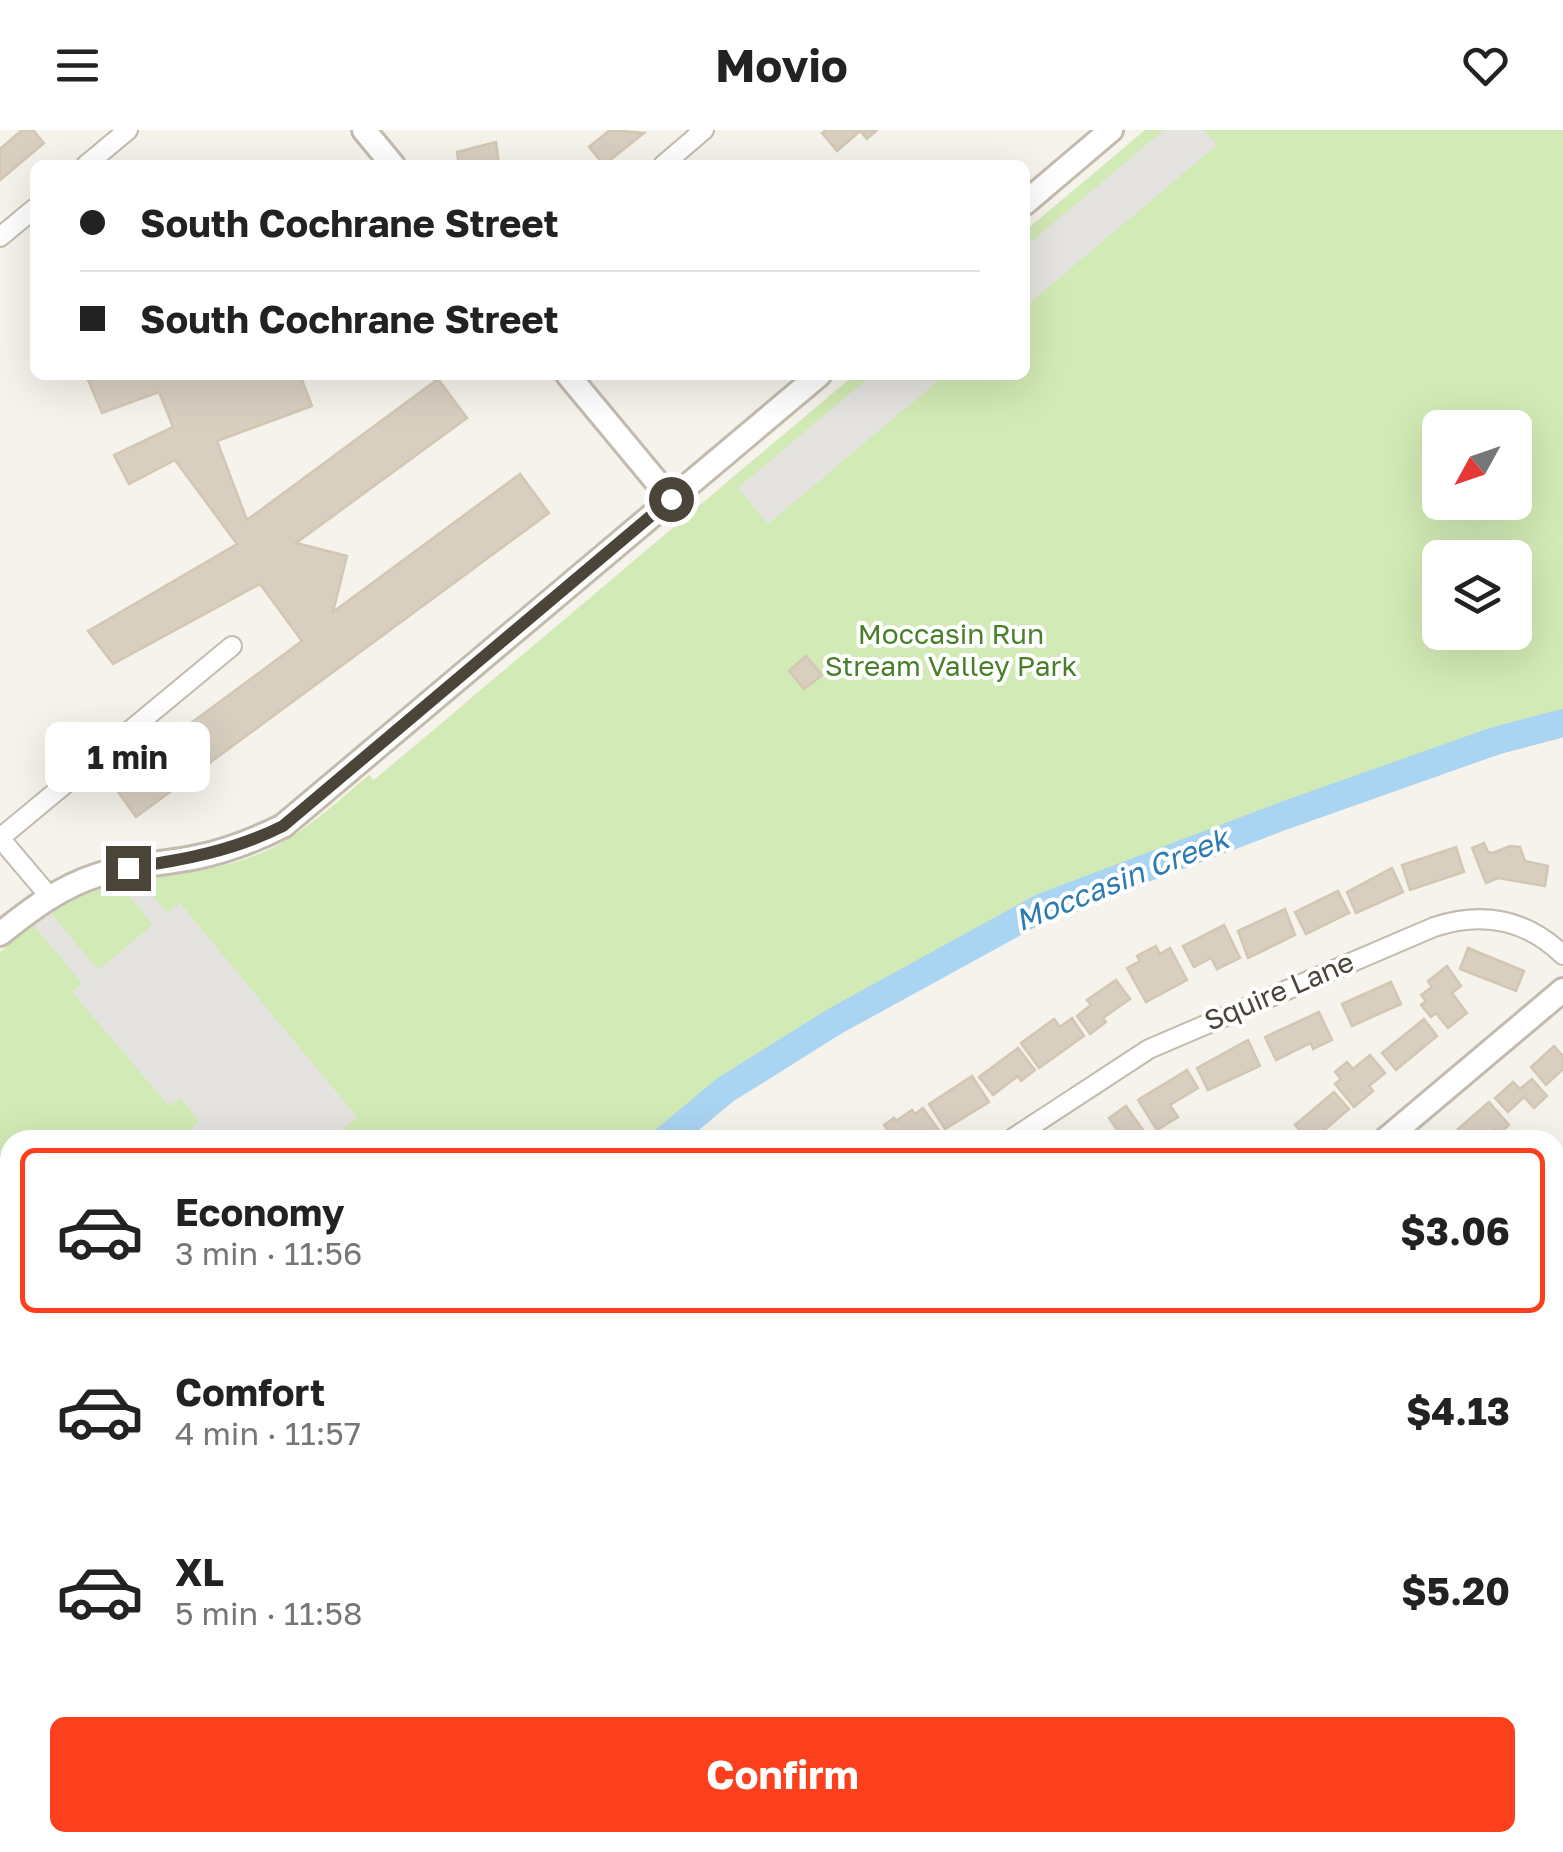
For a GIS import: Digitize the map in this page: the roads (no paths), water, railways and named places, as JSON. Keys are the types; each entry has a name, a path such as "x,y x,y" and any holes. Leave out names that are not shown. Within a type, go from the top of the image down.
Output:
{"street":[{"path":"92,160 128,130"},
{"path":"364,130 389,160"},
{"path":"668,160 704,130"},
{"path":"1030,199 1111,130"},
{"path":"0,237 30,212"},
{"path":"572,380 671,499"},
{"path":"0,934 49,896 100,874 199,857 252,842 283,826 813,380"},
{"path":"49,896 0,838 232,646"},
{"name":"Squire Lane","path":"1025,1130 1161,1042 1455,920 1495,918 1534,932 1563,955"},
{"path":"1396,1130 1563,990"}],"waterway":[{"name":"Moccasin Creek","path":"677,1130 725,1090 837,1020 1043,907 1283,816 1495,741 1563,723"}],"park label":[{"name":"Moccasin Run Stream Valley Park","path":"951,650"}]}
